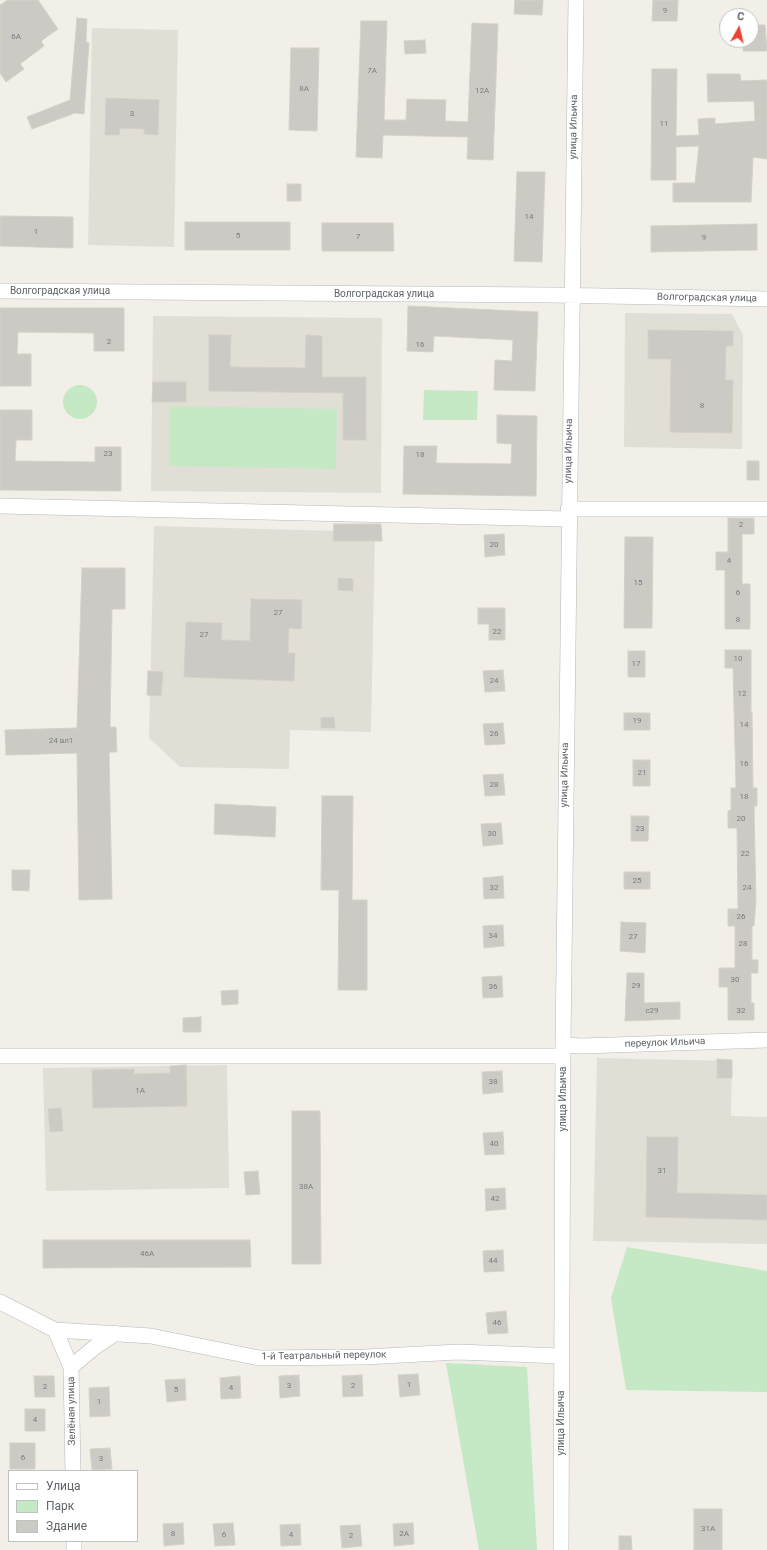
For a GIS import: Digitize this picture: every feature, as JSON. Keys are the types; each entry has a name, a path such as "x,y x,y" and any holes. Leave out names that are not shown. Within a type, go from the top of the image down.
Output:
{"street":[{"name":"улица Ильича","path":"561,1550 563,1051 568,514 576,0"},
{"name":"Волгоградская улица","path":"0,291 572,295 767,299"},
{"path":"0,506 568,514 767,509"},
{"name":"переулок Ильича","path":"0,1056 563,1051 767,1040"},
{"name":"1-й Театральный переулок","path":"0,1302 55,1330 151,1336 259,1358 365,1357 458,1352 561,1356"},
{"name":"Зелёная улица","path":"55,1330 71,1367 73,1470"},
{"path":"71,1367 95,1347 116,1333"}],"shaded area":[{"path":"92,28 178,30 174,247 88,245"},
{"path":"625,313 732,314 743,335 742,449 624,447"},
{"path":"153,316 382,318 381,493 151,491"},
{"path":"154,526 375,532 371,732 290,730 289,769 180,767 149,738"},
{"path":"597,1058 732,1061 731,1116 767,1117 767,1244 593,1241"},
{"path":"227,1065 229,1188 46,1191 43,1068"}],"green space":[{"path":"80,385 92,390 97,402 92,414 80,419 68,414 63,402 68,390"},
{"path":"424,390 478,391 477,420 423,420"},
{"path":"170,406 337,409 336,469 169,466"},
{"path":"627,1247 767,1271 767,1392 626,1390 611,1298"},
{"path":"446,1363 527,1367 537,1550 479,1550"}],"building":[{"path":"8,0 38,0 58,29 41,41 44,46 20,64 24,69 6,82 0,73 0,5"},
{"path":"515,0 543,0 542,15 514,14"},
{"path":"653,0 678,0 677,21 652,21"},
{"path":"77,18 87,19 86,42 89,43 84,114 75,113 32,129 27,117 70,100"},
{"path":"361,21 387,21 384,120 406,120 407,99 446,100 445,121 468,122 472,23 498,24 493,160 467,159 468,137 383,135 382,158 356,157"},
{"path":"759,25 765,25 767,51 743,51 743,48 759,48"},
{"path":"425,40 426,53 405,54 404,41"},
{"path":"291,48 319,48 317,131 289,130"},
{"path":"652,69 677,69 676,136 699,135 698,119 715,118 715,124 755,121 754,101 708,102 707,74 740,74 741,81 767,80 767,159 753,157 751,202 673,202 673,183 695,183 699,146 676,147 676,180 651,180"},
{"path":"106,98 159,100 158,135 144,134 144,129 120,128 119,135 105,135"},
{"path":"517,172 545,172 542,262 514,261"},
{"path":"287,184 301,184 301,201 287,201"},
{"path":"0,216 73,217 73,248 0,246"},
{"path":"185,222 290,222 290,250 185,250"},
{"path":"322,223 393,223 394,251 322,251"},
{"path":"757,224 757,250 651,252 651,226"},
{"path":"408,306 538,312 535,391 494,390 495,360 512,361 513,340 434,336 433,352 407,351"},
{"path":"0,308 124,308 124,351 94,351 94,333 18,332 17,354 31,354 31,386 0,386"},
{"path":"648,330 733,331 733,346 726,346 725,380 733,380 732,433 670,432 671,359 648,359"},
{"path":"209,335 231,335 230,367 305,368 306,335 322,336 322,377 366,377 366,440 343,440 343,393 209,391"},
{"path":"153,382 186,382 186,402 152,402"},
{"path":"0,410 32,410 32,440 16,440 15,461 95,462 95,447 121,447 121,491 0,490"},
{"path":"497,415 537,416 536,496 403,494 404,446 437,446 436,463 511,464 512,444 497,443"},
{"path":"747,461 759,461 759,480 747,480"},
{"path":"728,518 754,518 754,534 742,534 742,584 750,584 750,629 725,629 725,570 716,570 716,552 728,552"},
{"path":"334,524 381,524 382,541 333,541"},
{"path":"504,534 505,555 485,557 484,535"},
{"path":"625,537 653,537 652,628 624,628"},
{"path":"82,568 125,568 125,609 112,609 110,727 116,727 117,752 109,752 112,899 79,900 77,753 6,755 5,730 77,728"},
{"path":"338,578 353,579 353,591 338,590"},
{"path":"251,599 302,600 301,629 289,628 288,653 295,653 294,681 184,677 186,622 222,623 221,640 250,641"},
{"path":"478,608 505,608 505,640 489,640 489,624 478,624"},
{"path":"725,650 751,650 753,788 757,788 757,806 754,806 756,901 754,926 752,926 752,960 758,960 758,973 751,973 751,1003 754,1003 754,1020 728,1020 728,987 719,987 719,968 735,968 735,926 728,926 728,909 738,909 737,828 728,828 728,811 731,810 731,788 736,788 733,668 725,668"},
{"path":"628,651 645,651 645,677 628,677"},
{"path":"503,670 505,691 485,692 483,671"},
{"path":"148,671 163,672 161,696 147,695"},
{"path":"624,713 650,713 650,730 624,730"},
{"path":"334,717 335,728 321,728 321,718"},
{"path":"503,723 505,744 485,745 483,724"},
{"path":"633,760 650,760 650,786 633,786"},
{"path":"503,774 505,795 485,796 483,775"},
{"path":"322,796 353,796 352,900 367,900 367,990 338,990 339,890 321,890"},
{"path":"215,804 276,807 275,837 214,834"},
{"path":"631,816 649,816 648,841 631,841"},
{"path":"501,823 503,844 483,846 481,824"},
{"path":"12,870 30,870 29,891 12,890"},
{"path":"624,872 650,872 650,889 624,889"},
{"path":"503,876 504,898 484,899 483,878"},
{"path":"621,922 646,923 645,953 620,951"},
{"path":"503,925 504,946 484,948 483,926"},
{"path":"627,973 644,973 644,1003 680,1002 680,1019 625,1021"},
{"path":"502,976 503,997 483,998 482,977"},
{"path":"238,990 238,1004 222,1005 221,991"},
{"path":"201,1017 201,1032 183,1032 183,1018"},
{"path":"717,1059 732,1060 732,1078 717,1078"},
{"path":"186,1065 187,1106 93,1108 92,1070 134,1069 134,1074 170,1073 170,1066"},
{"path":"502,1071 503,1092 483,1094 482,1072"},
{"path":"61,1108 63,1131 50,1132 48,1109"},
{"path":"292,1111 320,1111 321,1264 292,1264"},
{"path":"503,1132 504,1154 485,1155 483,1133"},
{"path":"647,1137 678,1137 677,1193 767,1195 767,1220 646,1217"},
{"path":"258,1171 260,1194 246,1195 244,1172"},
{"path":"505,1188 506,1209 486,1211 485,1189"},
{"path":"43,1240 250,1240 251,1267 43,1268"},
{"path":"503,1250 504,1271 484,1272 483,1251"},
{"path":"506,1311 508,1333 488,1334 486,1313"},
{"path":"418,1374 420,1395 400,1397 398,1375"},
{"path":"299,1375 300,1396 280,1398 279,1376"},
{"path":"362,1375 363,1396 343,1397 342,1376"},
{"path":"34,1376 54,1376 55,1397 35,1397"},
{"path":"240,1376 241,1398 221,1399 220,1378"},
{"path":"185,1379 186,1400 167,1402 165,1380"},
{"path":"109,1387 110,1416 90,1417 89,1388"},
{"path":"25,1409 45,1409 45,1431 25,1431"},
{"path":"10,1443 35,1443 35,1469 10,1469"},
{"path":"110,1448 112,1469 92,1470 90,1449"},
{"path":"694,1509 722,1509 722,1550 694,1550"},
{"path":"183,1523 184,1544 164,1546 163,1524"},
{"path":"233,1523 235,1545 215,1546 213,1524"},
{"path":"413,1523 414,1544 394,1546 393,1524"},
{"path":"300,1524 301,1545 281,1546 280,1525"},
{"path":"360,1525 362,1546 342,1548 340,1526"},
{"path":"619,1536 631,1536 632,1550 619,1550"}]}
